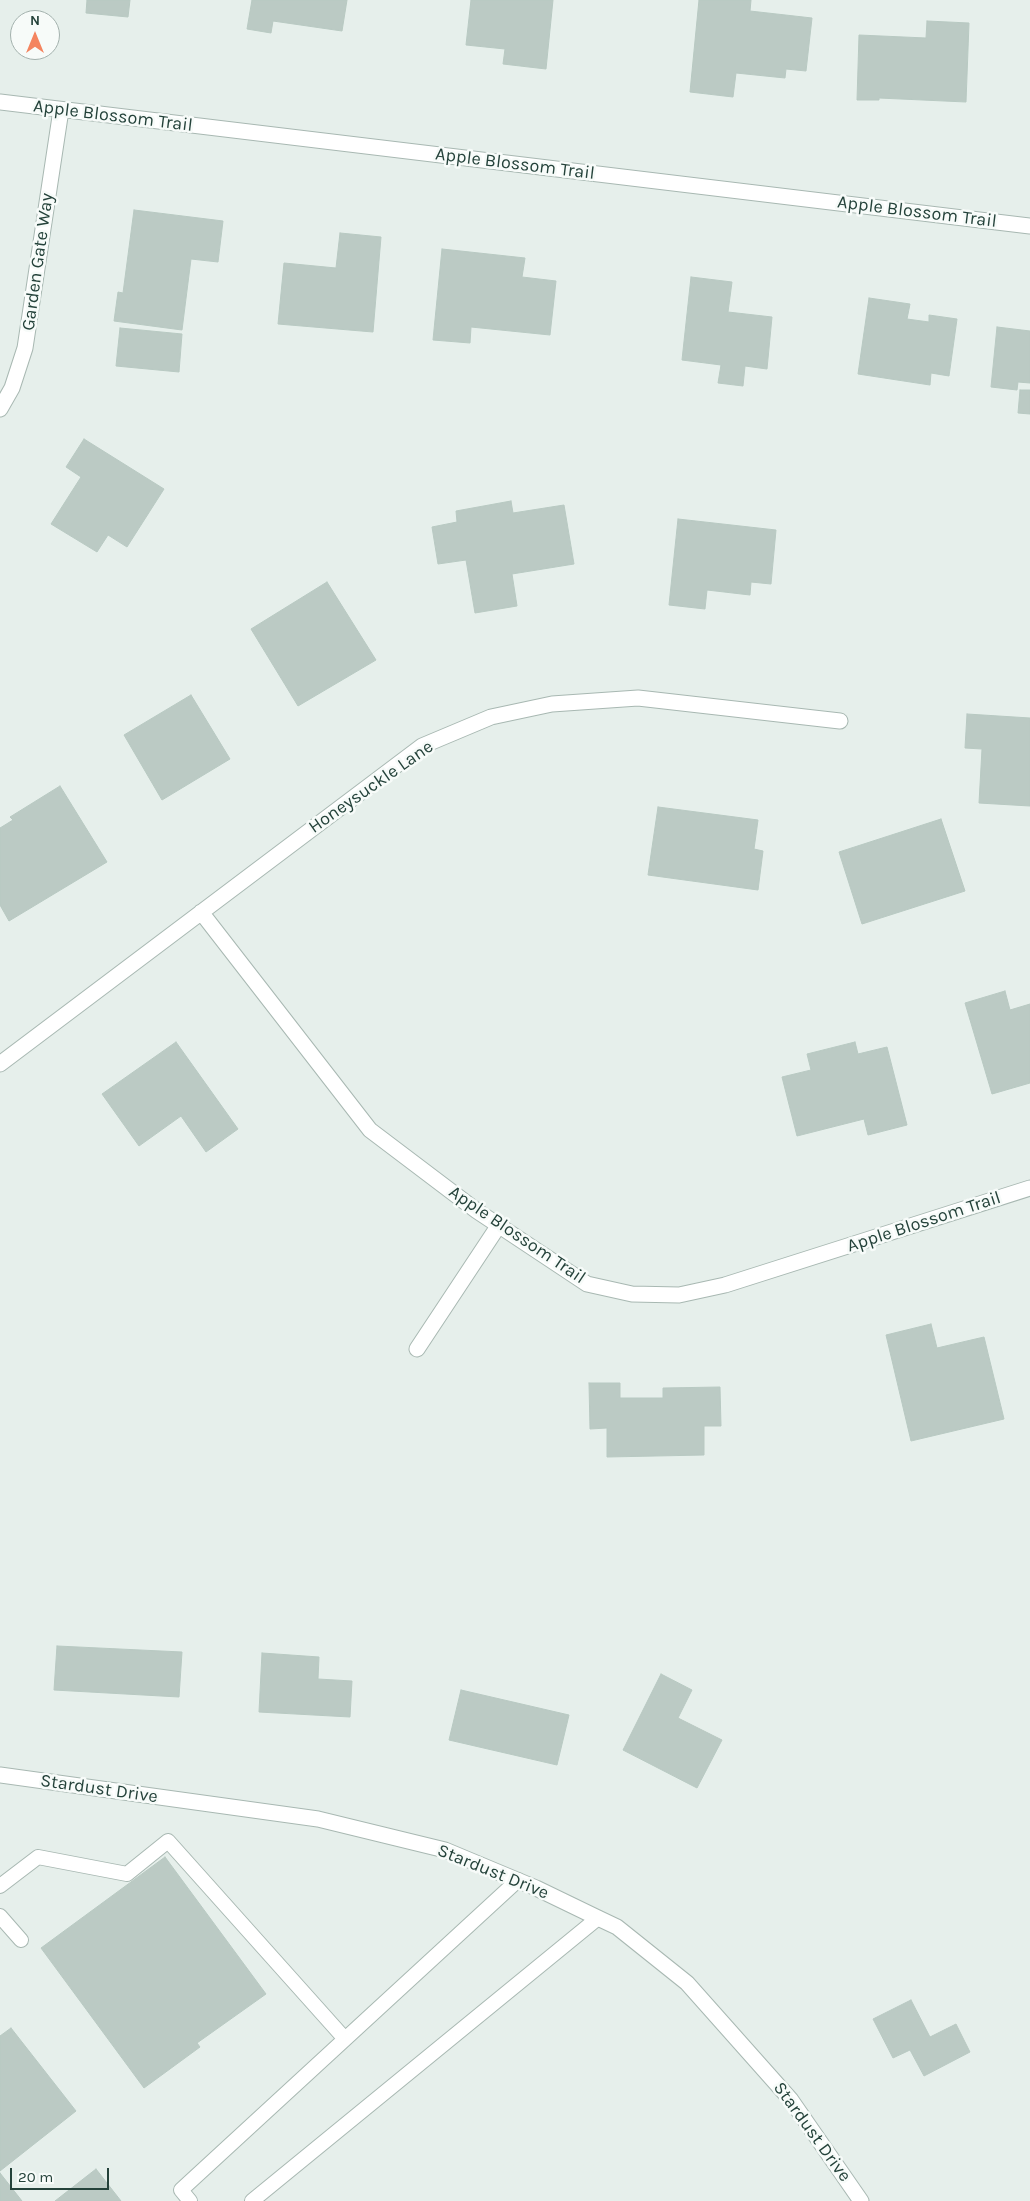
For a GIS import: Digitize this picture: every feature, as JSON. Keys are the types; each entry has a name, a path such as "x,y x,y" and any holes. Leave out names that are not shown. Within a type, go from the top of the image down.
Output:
{"street":[{"name":"Apple Blossom Trail","path":"0,102 1030,226"},
{"name":"Garden Gate Way","path":"0,409 12,388 25,348 61,110"},
{"name":"Honeysuckle Lane","path":"0,1064 422,746 491,717 552,704 638,698 840,721"},
{"name":"Apple Blossom Trail","path":"202,912 370,1130 499,1225 587,1284 632,1294 679,1295 725,1285 1030,1188"},
{"path":"418,1349 499,1225"},
{"name":"Stardust Drive","path":"0,1776 318,1818 445,1850 518,1880 598,1918 617,1928 687,1982 791,2100 861,2201"}],"lane":[{"path":"0,1886 38,1857 127,1874 168,1840 345,2039"},
{"path":"190,2201 181,2190 518,1880"},
{"path":"0,1916 21,1940"},
{"path":"252,2201 598,1918"}],"building":[{"path":"87,0 130,0 128,17 86,13"},
{"path":"252,0 347,0 342,31 273,21 271,33 247,29"},
{"path":"471,0 553,0 546,69 503,64 505,49 466,45"},
{"path":"699,0 751,0 750,11 812,18 806,71 786,69 785,78 736,73 733,97 690,92"},
{"path":"927,21 969,23 966,102 879,98 879,100 857,100 859,35 926,38"},
{"path":"134,210 223,221 218,262 191,259 182,330 114,321 118,292 123,293"},
{"path":"340,233 381,237 373,332 278,324 284,263 336,268"},
{"path":"442,249 525,258 522,277 556,281 550,335 471,327 470,343 433,340"},
{"path":"691,277 732,282 728,312 772,317 767,369 745,366 743,386 718,383 721,365 682,360"},
{"path":"869,298 910,304 907,319 929,322 929,315 957,319 949,376 931,373 930,385 858,374"},
{"path":"997,327 1030,331 1030,383 1018,382 1017,390 991,387"},
{"path":"120,328 182,334 179,372 116,366"},
{"path":"1020,390 1030,390 1030,414 1018,413"},
{"path":"84,439 164,489 127,547 108,535 97,552 51,524 81,477 66,467"},
{"path":"511,501 513,513 564,505 574,564 512,574 517,606 475,613 466,560 438,564 432,527 457,522 456,511"},
{"path":"678,519 776,530 771,584 751,582 750,595 707,590 705,609 669,605"},
{"path":"327,582 376,660 298,706 251,629"},
{"path":"191,695 230,759 162,800 124,735"},
{"path":"967,714 1030,718 1030,806 979,803 982,749 965,748"},
{"path":"60,786 107,862 9,921 0,905 0,828 13,820 10,817"},
{"path":"658,807 758,820 754,849 763,851 758,890 648,875"},
{"path":"941,819 965,891 862,924 839,852"},
{"path":"1005,991 1010,1010 1030,1004 1030,1083 992,1094 965,1003"},
{"path":"176,1042 238,1129 206,1152 181,1116 139,1146 102,1094"},
{"path":"855,1042 858,1054 887,1047 907,1125 868,1135 864,1119 797,1136 782,1077 811,1070 807,1054"},
{"path":"931,1324 937,1348 984,1337 1004,1419 911,1441 886,1335"},
{"path":"589,1383 620,1383 620,1398 663,1398 663,1388 720,1387 721,1426 704,1426 704,1455 607,1457 607,1428 590,1429"},
{"path":"57,1646 182,1652 179,1697 54,1690"},
{"path":"262,1653 319,1657 318,1679 352,1681 350,1717 259,1712"},
{"path":"661,1674 692,1690 678,1718 722,1740 697,1788 623,1750"},
{"path":"461,1690 569,1715 557,1765 449,1740"},
{"path":"165,1857 266,1994 197,2043 200,2047 144,2088 41,1948"},
{"path":"911,2000 930,2037 956,2024 970,2052 924,2076 910,2050 893,2058 873,2019"},
{"path":"11,2028 76,2111 0,2171 0,2036"},
{"path":"96,2169 121,2201 55,2201"},
{"path":"0,2173 22,2201 0,2201"}]}
